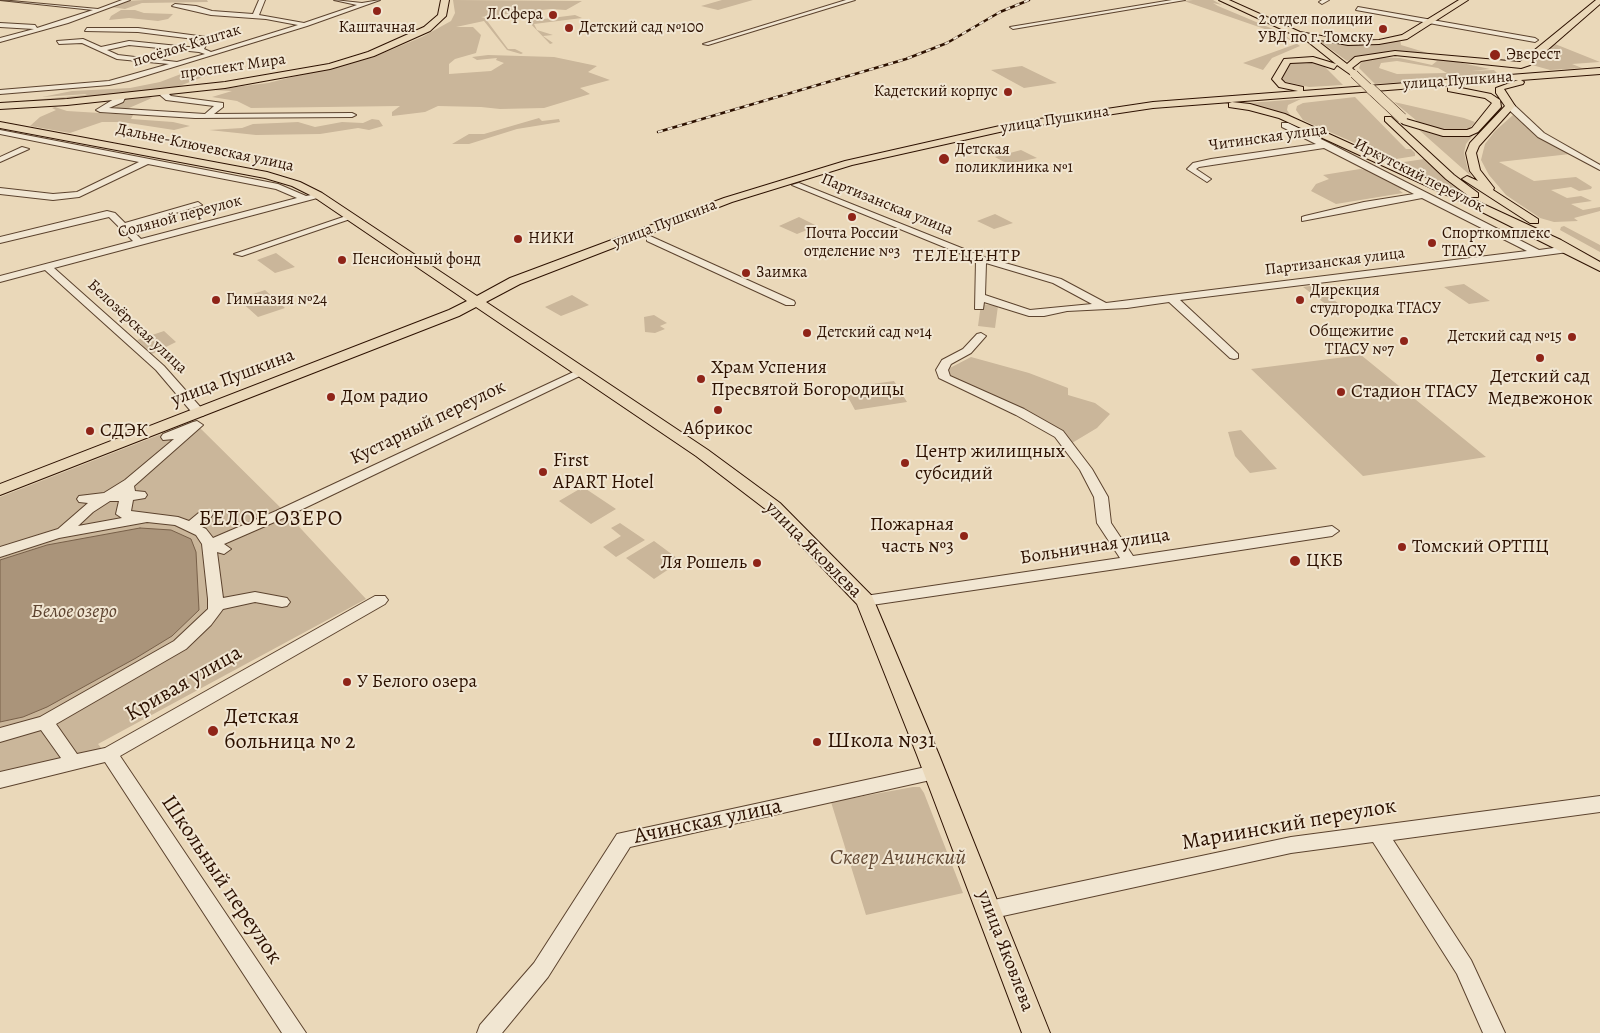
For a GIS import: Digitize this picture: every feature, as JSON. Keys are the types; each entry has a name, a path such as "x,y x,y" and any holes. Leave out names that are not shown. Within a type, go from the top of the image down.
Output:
{"main road":[{"name":"проспект Мира","path":"0,108 165,92 272,78 362,57 413,36 431,26 442,16 445,0"},
{"path":"1223,0 1301,34 1327,50 1388,119 1418,149 1462,187 1600,267"},
{"path":"1223,0 1305,46 1334,66"},
{"path":"1301,34 1348,43 1379,42 1404,37 1464,0"},
{"path":"1348,72 1358,59 1385,54 1411,54 1511,66 1527,63 1600,0"},
{"path":"1404,37 1403,42 1406,46 1450,58"},
{"path":"1230,97 1249,92 1263,82 1278,59 1305,46"},
{"path":"1327,93 1287,86 1278,82 1276,78 1284,63 1292,59 1312,59 1348,72 1404,120 1472,183 1526,217 1600,257"},
{"path":"1476,62 1503,73 1494,78"},
{"path":"1527,63 1540,70 1572,73"},
{"name":"улица Пушкина","path":"0,490 193,426 479,302 796,185 896,158 1018,130 1162,109 1494,78 1600,71"},
{"name":"улица Пушкина","path":"479,302 515,282 728,200 849,163 970,134 1043,120 1230,97 1415,89 1600,75"},
{"path":"1526,217 1491,190 1476,171 1472,161 1474,145 1510,106 1500,93 1500,88 1533,80"},
{"path":"1404,120 1442,133 1468,133 1483,123 1497,104 1488,96 1471,92 1415,89"},
{"path":"1327,93 1292,107 1292,114 1343,142 1567,249"},
{"path":"0,108 67,102"},
{"path":"1162,109 1227,105 1250,107 1282,116 1378,156 1411,161 1422,157 1418,149"},
{"path":"12,128 2,123 2,118 11,113 35,106"},
{"name":"Дальне-Ключевская улица","path":"0,126 267,175 296,184 318,195 479,302"},
{"path":"450,282 486,285 515,282"},
{"name":"улица Яковлева","path":"479,302 702,453 774,507 865,601 935,772 1036,1033"}],"street":[{"path":"0,0 98,9"},
{"path":"0,40 92,13 98,9 127,0"},
{"path":"255,17 262,0"},
{"path":"337,0 363,4"},
{"name":"посёлок Каштак","path":"0,92 109,83 305,25 377,0"},
{"path":"706,44 851,0"},
{"path":"1013,27 1182,0"},
{"path":"80,7 95,2"},
{"path":"175,6 196,8 211,13 255,17 305,25"},
{"path":"1358,10 1535,40"},
{"path":"0,24 43,27"},
{"path":"88,28 111,28 206,39 200,50"},
{"path":"59,42 83,41 117,57 178,63"},
{"path":"102,49 129,43 200,50 209,53"},
{"path":"165,92 164,95 169,98 220,105 207,116"},
{"path":"122,96 120,100 100,110 149,115 352,115"},
{"path":"1510,106 1541,135 1600,168"},
{"name":"Иркутский переулок","path":"1285,125 1539,253"},
{"path":"0,132 278,187 304,198"},
{"name":"Читинская улица","path":"1207,179 1191,169 1196,165 1211,161 1343,142"},
{"path":"0,160 25,149"},
{"path":"0,191 53,197 79,194 149,160"},
{"name":"Партизанская улица","path":"796,185 980,259 1057,281 1104,307"},
{"name":"Соляной переулок","path":"0,279 35,269 49,268 318,195"},
{"path":"1305,219 1364,205 1423,195"},
{"path":"123,226 198,204"},
{"path":"0,240 101,214 112,215 140,243"},
{"path":"239,254 352,217"},
{"path":"650,239 790,303"},
{"name":"Партизанская улица","path":"980,259 979,302 1029,313 1044,313 1066,308 1104,307 1567,249"},
{"name":"Белозёрская улица","path":"49,268 102,314 177,385 193,426"},
{"path":"1172,298 1234,356"},
{"path":"981,336 967,351 946,362 942,370 946,378 1020,412 1060,434 1086,469 1101,497 1104,523 1130,562"},
{"name":"Кустарный переулок","path":"261,524 582,371"},
{"path":"0,735 45,722 173,651 215,611 214,546 201,532 178,521 123,514 132,491 193,426"},
{"path":"84,499 132,491"},
{"path":"62,533 88,509 108,496"},
{"path":"190,527 206,514"},
{"path":"0,552 34,539 147,518"},
{"path":"214,546 237,540 261,524"},
{"path":"214,546 261,524"},
{"name":"Больничная улица","path":"865,601 1332,531"},
{"path":"216,604 256,594 282,602"},
{"name":"Кривая улица","path":"0,780 109,754 380,600"},
{"path":"45,722 69,756"},
{"name":"Школьный переулок","path":"109,754 295,1033"},
{"name":"Ачинская улица","path":"488,1033 541,970 624,840 935,772"},
{"name":"Мариинский переулок","path":"988,910 1291,845 1377,832 1600,804"},
{"path":"1377,832 1464,966 1494,1033"}],"green space":[{"path":"207,0 208,2 142,3 125,9 110,7 127,1"},
{"path":"453,0 582,1 566,10 550,9 481,17 485,18 508,49 515,49 523,53 521,54 507,50 484,21 456,27 473,27 481,35 476,53 455,59 449,64 449,74 491,71 504,63 496,60 497,58 477,60 472,57 488,55 554,57 597,66 588,72 610,80 580,88 590,94 544,108 500,109 438,106 425,112 392,116 392,112 400,106 251,108 237,101 212,97 232,91 211,90 268,83 376,56 422,37 451,21 455,13"},
{"path":"722,0 753,0 718,10 701,6"},
{"path":"1213,0 1222,5 1213,3 1218,6 1280,32 1300,46 1272,58 1263,70 1243,63 1296,44 1282,35 1184,1"},
{"path":"121,10 173,14 168,19 158,21 129,18 109,20 111,16"},
{"path":"575,15 582,18 534,24 537,30 553,35 543,36 553,43 550,44 528,21"},
{"path":"1400,39 1401,45 1431,54 1403,51 1360,56 1347,61 1318,40 1337,43"},
{"path":"1555,44 1600,62 1572,64 1582,68 1550,70 1532,65"},
{"path":"1429,56 1490,69 1472,71 1494,70 1497,73 1490,76 1375,84 1359,68 1361,62 1376,57 1400,58 1432,65 1437,61 1427,59","holes":["1397,61 1438,68 1447,73 1397,74 1379,68 1381,63"]},
{"path":"1308,60 1323,65 1343,85 1309,87 1282,81 1281,78 1290,62"},
{"path":"1022,66 1057,83 1024,88 991,70"},
{"path":"219,71 174,88 53,100 0,103 85,95 87,94 42,97 72,91 130,88 160,82 181,74 185,75 184,79"},
{"path":"147,96 152,98 122,111 108,108 125,98"},
{"path":"1355,97 1406,149 1411,149 1415,156 1396,159 1371,150 1303,120 1296,110 1297,106 1303,103"},
{"path":"1301,99 1288,105 1287,110 1291,116 1288,117 1235,104"},
{"path":"1394,102 1475,122 1469,129 1454,132 1423,126"},
{"path":"55,107 67,111 133,115 131,119 173,122 190,126 174,130 122,122 102,122 70,133 30,126 40,117 56,110 52,108"},
{"path":"1513,115 1536,135 1570,154 1499,162 1534,181 1576,177 1592,187 1591,189 1579,191 1571,187 1551,190 1567,198 1581,196 1592,201 1571,204 1583,210 1600,207 1600,211 1574,218 1578,221 1554,222 1540,218 1506,195 1489,175 1481,160 1485,144 1495,131"},
{"path":"539,118 542,121 559,119 560,122 517,129 469,144 452,144 469,134 484,134"},
{"path":"372,119 379,120 383,126 369,130 358,128 320,134 256,135 209,130 242,128 253,124 298,122 315,127 342,122 363,123"},
{"path":"1419,130 1440,134 1475,133 1466,144 1464,153 1468,170 1472,177"},
{"path":"1021,150 1037,158 1008,164 995,157"},
{"path":"1382,159 1404,162 1424,159 1471,198"},
{"path":"1360,169 1367,170 1406,189 1399,190 1403,193 1336,204 1311,191 1316,184 1329,179 1323,175"},
{"path":"995,214 1013,223 994,229 977,221"},
{"path":"799,217 817,226 797,234 779,226"},
{"path":"1564,226 1600,245 1600,252 1560,230"},
{"path":"276,253 295,267 275,273 257,260"},
{"path":"1464,284 1490,301 1469,304 1444,287"},
{"path":"1317,285 1325,291 1323,292 1350,312 1340,315 1303,287"},
{"path":"265,290 285,308 258,317 238,299"},
{"path":"572,295 589,305 561,316 545,307"},
{"path":"981,304 998,306 995,328 978,326"},
{"path":"654,315 667,323 660,326 665,329 655,333 645,332 644,317"},
{"path":"164,331 176,342 152,354 137,340"},
{"name":"Стадион ТГАСУ","path":"1361,355 1486,457 1363,476 1251,369"},
{"path":"971,357 1029,373 1068,388 1068,395 1095,403 1110,414 1097,428 1072,443 949,377 946,370"},
{"path":"894,381 907,402 855,410 843,388"},
{"path":"187,424 196,424 291,518 366,599 98,744 102,749 0,774 0,497"},
{"path":"1241,430 1277,469 1250,473 1235,456 1228,432"},
{"path":"583,487 616,509 591,524 559,501"},
{"path":"620,523 645,540 616,557 603,547 621,536 611,528"},
{"path":"654,541 681,561 654,579 626,558"},
{"name":"Сквер Ачинский","path":"920,787 924,793 963,893 866,915 831,802"}],"water":[{"name":"Белое озеро","path":"140,528 171,530 191,539 196,552 199,610 172,636 136,658 47,707 23,717 0,722 0,560 47,545"}],"railway":[{"path":"658,132 906,59 947,43 1000,12 1029,0"}],"place":[{"name":"Каштачная","path":"377,11"},
{"name":"Л.Сфера","path":"553,15"},
{"name":"Детский сад №100","path":"569,28"},
{"name":"2 отдел полиции УВД по г. Томску","path":"1383,29"},
{"name":"Эверест","path":"1495,55"},
{"name":"Кадетский корпус","path":"1008,92"},
{"name":"Детская поликлиника №1","path":"944,159"},
{"name":"Почта России отделение №3","path":"852,217"},
{"name":"НИКИ","path":"518,239"},
{"name":"Спорткомплекс ТГАСУ","path":"1432,243"},
{"name":"Пенсионный фонд","path":"342,260"},
{"name":"Заимка","path":"746,273"},
{"name":"Гимназия №24","path":"216,300"},
{"name":"Дирекция студгородка ТГАСУ","path":"1300,300"},
{"name":"Детский сад №14","path":"807,333"},
{"name":"Детский сад №15","path":"1572,337"},
{"name":"Общежитие ТГАСУ №7","path":"1404,341"},
{"name":"Детский сад Медвежонок","path":"1540,358"},
{"name":"Храм Успения Пресвятой Богородицы","path":"701,379"},
{"name":"Стадион ТГАСУ","path":"1341,392"},
{"name":"Дом радио","path":"331,397"},
{"name":"Абрикос","path":"718,410"},
{"name":"СДЭК","path":"90,431"},
{"name":"Центр жилищных субсидий","path":"905,463"},
{"name":"First APART Hotel","path":"543,472"},
{"name":"Пожарная часть №3","path":"964,536"},
{"name":"Томский ОРТПЦ","path":"1402,547"},
{"name":"ЦКБ","path":"1295,561"},
{"name":"Ля Рошель","path":"757,563"},
{"name":"У Белого озера","path":"347,682"},
{"name":"Детская больница № 2","path":"213,731"},
{"name":"Школа №31","path":"817,742"}],"district":[{"name":"ТЕЛЕЦЕНТР","path":"967,257"},
{"name":"БЕЛОЕ ОЗЕРО","path":"271,520"}]}
